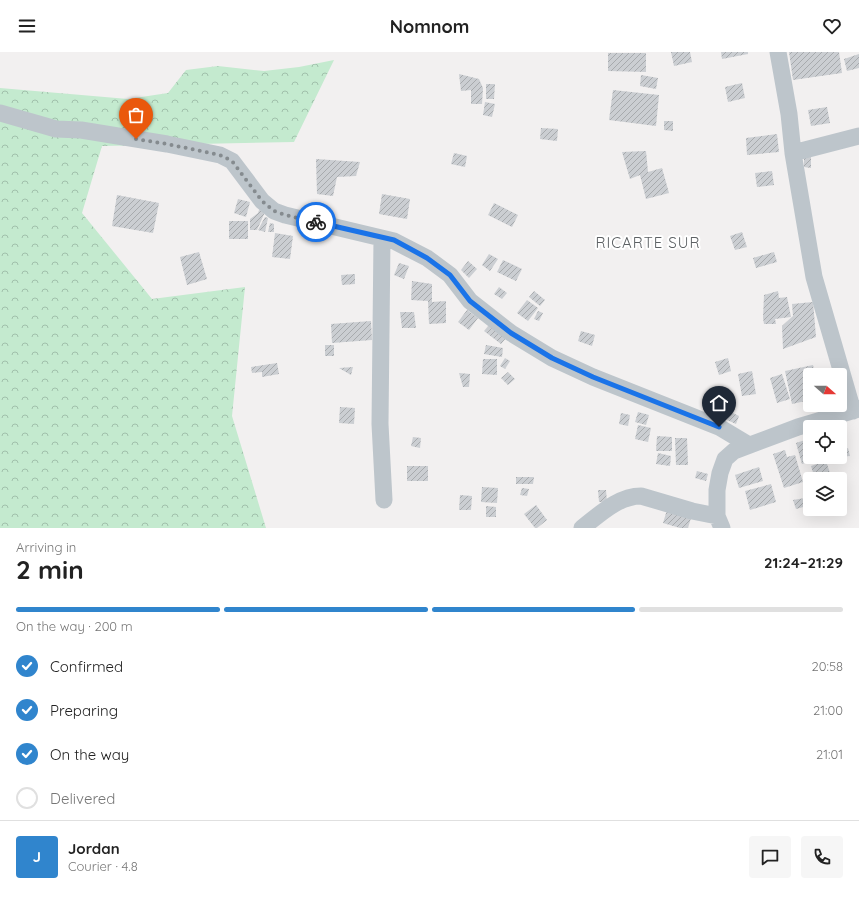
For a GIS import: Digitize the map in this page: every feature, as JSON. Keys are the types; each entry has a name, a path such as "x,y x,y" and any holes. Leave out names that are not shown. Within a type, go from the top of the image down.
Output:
{"street":[{"path":"582,528 608,508 632,496 641,496 692,511 719,522 717,490 720,473 725,459 734,451 798,427 856,410 814,278 778,52"},
{"path":"0,113 56,129 81,130 167,144 220,155 232,161 262,201 274,211 285,215 394,240 427,258 450,275 470,301 511,333 552,358 593,377 719,427 749,445"},
{"path":"793,153 859,136"},
{"path":"382,238 380,424 384,500"}],"green space":[{"path":"334,60 294,142 102,146 82,213 152,299 245,287 232,416 266,528 0,528 0,88 128,99 168,93 186,70 218,66 264,71 299,67"}],"building":[{"path":"671,52 690,52 692,62 674,66"},
{"path":"721,52 748,52 748,54 722,59"},
{"path":"789,52 839,52 842,73 793,80"},
{"path":"608,53 646,53 646,72 608,71"},
{"path":"859,54 859,68 847,71 844,59"},
{"path":"459,74 479,79 483,88 482,104 471,104 471,90 461,91"},
{"path":"641,75 658,78 656,89 640,86"},
{"path":"742,83 745,98 728,102 725,87"},
{"path":"486,84 495,84 494,99 486,99"},
{"path":"613,90 659,95 656,126 609,120"},
{"path":"485,102 495,104 492,117 483,115"},
{"path":"827,107 830,123 811,126 808,110"},
{"path":"664,121 673,121 673,131 664,130"},
{"path":"541,128 558,129 557,141 540,139"},
{"path":"777,134 779,152 747,155 746,138"},
{"path":"646,151 648,172 662,168 669,193 646,199 640,175 630,179 622,152"},
{"path":"454,153 467,156 465,167 451,164"},
{"path":"804,155 811,156 811,168 804,167"},
{"path":"316,159 360,162 356,176 337,177 333,196 317,194"},
{"path":"772,171 774,185 757,187 755,173"},
{"path":"382,194 410,199 407,219 379,214"},
{"path":"117,195 159,203 153,233 112,226"},
{"path":"238,199 250,202 246,217 234,213"},
{"path":"494,203 518,215 512,227 488,215"},
{"path":"259,210 265,212 257,230 250,230 250,219 258,213"},
{"path":"265,217 268,218 265,232 258,230"},
{"path":"229,221 248,221 248,239 229,239"},
{"path":"270,223 274,224 274,232 268,232"},
{"path":"742,232 747,247 735,250 730,236"},
{"path":"275,233 293,236 290,259 272,257"},
{"path":"199,252 207,279 187,285 180,257"},
{"path":"774,252 777,262 756,268 753,258"},
{"path":"489,254 498,259 490,271 482,265"},
{"path":"503,260 522,269 516,281 497,272"},
{"path":"468,261 477,269 469,278 461,270"},
{"path":"399,263 409,266 404,279 394,275"},
{"path":"355,274 355,284 342,285 341,275"},
{"path":"412,281 432,284 432,302 446,301 446,323 429,324 428,301 411,300"},
{"path":"499,287 507,293 502,299 494,294"},
{"path":"534,291 545,300 540,306 529,297"},
{"path":"778,291 779,298 787,297 791,317 775,319 776,324 764,324 764,295"},
{"path":"527,300 538,308 528,321 517,313"},
{"path":"813,302 816,337 783,349 782,326 793,316 792,304"},
{"path":"467,310 478,318 469,330 458,322"},
{"path":"538,311 543,313 539,321 534,319"},
{"path":"400,312 414,312 416,328 402,328"},
{"path":"371,321 372,340 332,343 331,324"},
{"path":"490,324 507,337 501,344 484,331"},
{"path":"581,331 595,335 592,346 578,341"},
{"path":"325,345 334,345 334,356 325,356"},
{"path":"486,345 503,348 502,357 484,354"},
{"path":"505,358 510,361 505,369 500,366"},
{"path":"728,358 731,371 719,375 715,362"},
{"path":"483,359 497,359 497,375 482,374"},
{"path":"277,363 279,374 262,377 262,372 252,373 251,367"},
{"path":"813,365 814,368 803,368 803,402 792,404 785,371"},
{"path":"353,367 351,375 339,368"},
{"path":"752,371 756,394 742,396 738,374"},
{"path":"508,372 515,379 508,385 501,378"},
{"path":"459,373 470,374 469,387 463,387"},
{"path":"782,374 790,399 777,403 770,378"},
{"path":"340,407 355,408 354,424 339,423"},
{"path":"638,412 649,415 646,425 635,422"},
{"path":"731,412 739,416 736,424 727,420"},
{"path":"621,413 630,415 628,426 619,424"},
{"path":"638,425 651,428 648,442 635,439"},
{"path":"657,436 672,437 672,451 656,451"},
{"path":"413,437 421,438 420,448 411,446"},
{"path":"675,438 687,438 688,465 676,465"},
{"path":"803,441 803,464 802,464 796,443"},
{"path":"848,448 850,456 847,456"},
{"path":"785,450 787,457 795,455 803,482 784,488 773,454"},
{"path":"658,453 671,456 670,466 656,464"},
{"path":"817,464 827,464 830,472 813,472 811,466"},
{"path":"407,466 428,466 428,481 407,481"},
{"path":"759,467 763,481 739,488 735,475"},
{"path":"697,471 708,474 706,481 695,478"},
{"path":"516,477 534,477 533,484 516,484"},
{"path":"771,484 776,502 750,510 745,491"},
{"path":"482,487 498,488 497,503 481,502"},
{"path":"522,488 529,489 527,496 520,495"},
{"path":"598,490 606,490 607,502 599,502"},
{"path":"460,495 472,496 471,510 459,510"},
{"path":"803,498 803,507 796,509 793,500"},
{"path":"536,505 547,520 535,528 524,514"},
{"path":"486,506 496,507 496,517 486,517"},
{"path":"667,510 691,518 688,528 680,528 663,523"}],"way so far":[{"path":"136,139 220,155 232,161 262,201 274,211 316,222"}],"district":[{"name":"RICARTE SUR","path":"648,243"}],"route":[{"path":"316,222 394,240 427,258 450,275 470,301 511,333 552,358 593,377 719,427"}]}
